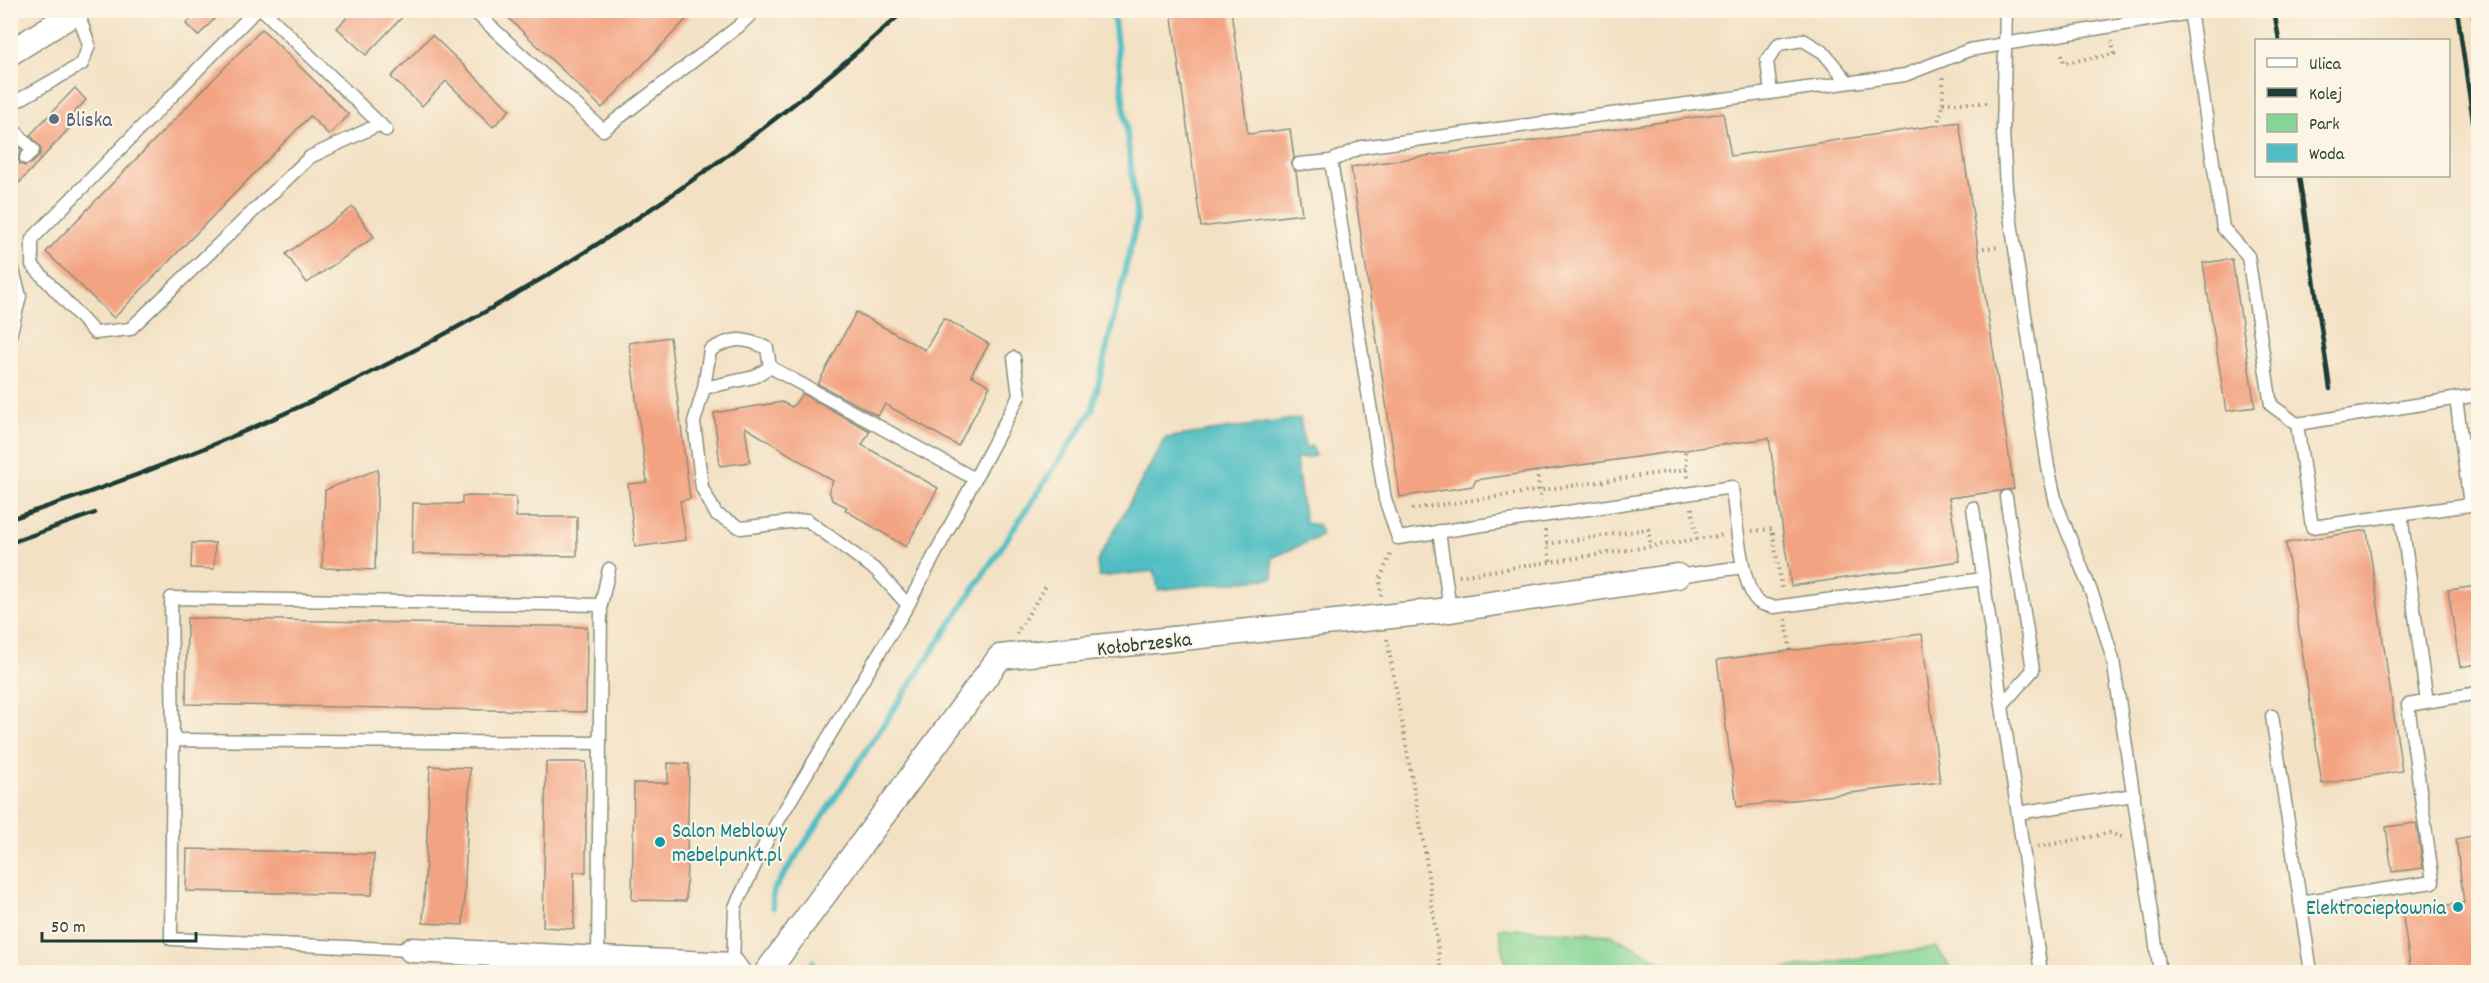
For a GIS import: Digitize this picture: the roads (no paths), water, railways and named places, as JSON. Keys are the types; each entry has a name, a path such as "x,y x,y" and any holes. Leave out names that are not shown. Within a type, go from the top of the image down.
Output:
{"street":[{"path":"10,42 78,11"},
{"path":"10,53 78,11"},
{"name":"Kołobrzeska","path":"767,972 1000,657 1450,610 1677,576"},
{"path":"411,950 735,968"}],"lane":[{"path":"256,10 32,239 32,265 95,333 130,330 310,157 383,127 263,10"},
{"path":"473,10 603,130 739,26 755,10"},
{"path":"2006,10 2003,131 2006,189 2048,467 2056,503 2098,609 2114,660 2160,972"},
{"path":"2478,10 2478,16"},
{"path":"10,105 82,64 89,45 78,11"},
{"path":"1299,164 1331,161 1362,147 1905,75 1969,50 2190,12 2223,228 2248,256 2271,405 2297,424 2478,395"},
{"path":"1771,93 1767,61 1779,44 1803,40 1823,52 1848,82"},
{"path":"11,128 18,142 33,150 26,158"},
{"path":"1331,161 1384,499 1398,538 1732,487 1743,567 1750,590 1759,603 1774,607 1983,579"},
{"path":"10,259 20,296 10,336"},
{"path":"770,367 767,348 750,340 729,339 710,350 704,388 694,422 702,488 716,514 741,528 807,519 877,571 908,605"},
{"path":"735,968 735,907 769,837 908,605 1019,396 1014,358"},
{"path":"770,367 975,479"},
{"path":"704,388 754,377 770,367"},
{"path":"2297,424 2312,527 2470,505 2456,398"},
{"path":"2002,705 2033,670 2006,497"},
{"path":"1973,508 2041,972"},
{"path":"2401,515 2427,702"},
{"path":"1439,531 1450,610"},
{"path":"1677,576 1743,567"},
{"path":"598,959 601,605 609,569"},
{"path":"411,950 171,939 173,740 171,598 601,605"},
{"path":"2300,902 2433,882 2408,705 2478,693"},
{"path":"2272,716 2311,972"},
{"path":"173,740 600,743"},
{"path":"2018,813 2134,795"}],"water":[{"path":"1300,418 1305,447 1312,446 1315,456 1296,459 1305,523 1319,525 1321,536 1272,558 1273,578 1158,590 1155,571 1099,577 1097,562 1165,438"}],"waterway":[{"path":"773,907 773,891 1092,411 1137,220 1113,10"},
{"path":"813,962 815,972"}],"railway":[{"path":"10,519 132,476 252,428 370,373 484,312 596,245 703,173 806,94 905,10"},
{"path":"2274,10 2279,39"},
{"path":"2457,10 2478,155"},
{"path":"2299,177 2330,389"},
{"path":"10,543 95,513"}],"place":[{"name":"Bliska","path":"54,119"},
{"name":"Salon Meblowy mebelpunkt.pl","path":"660,842"},
{"name":"Elektrociepłownia","path":"2458,907"}]}
